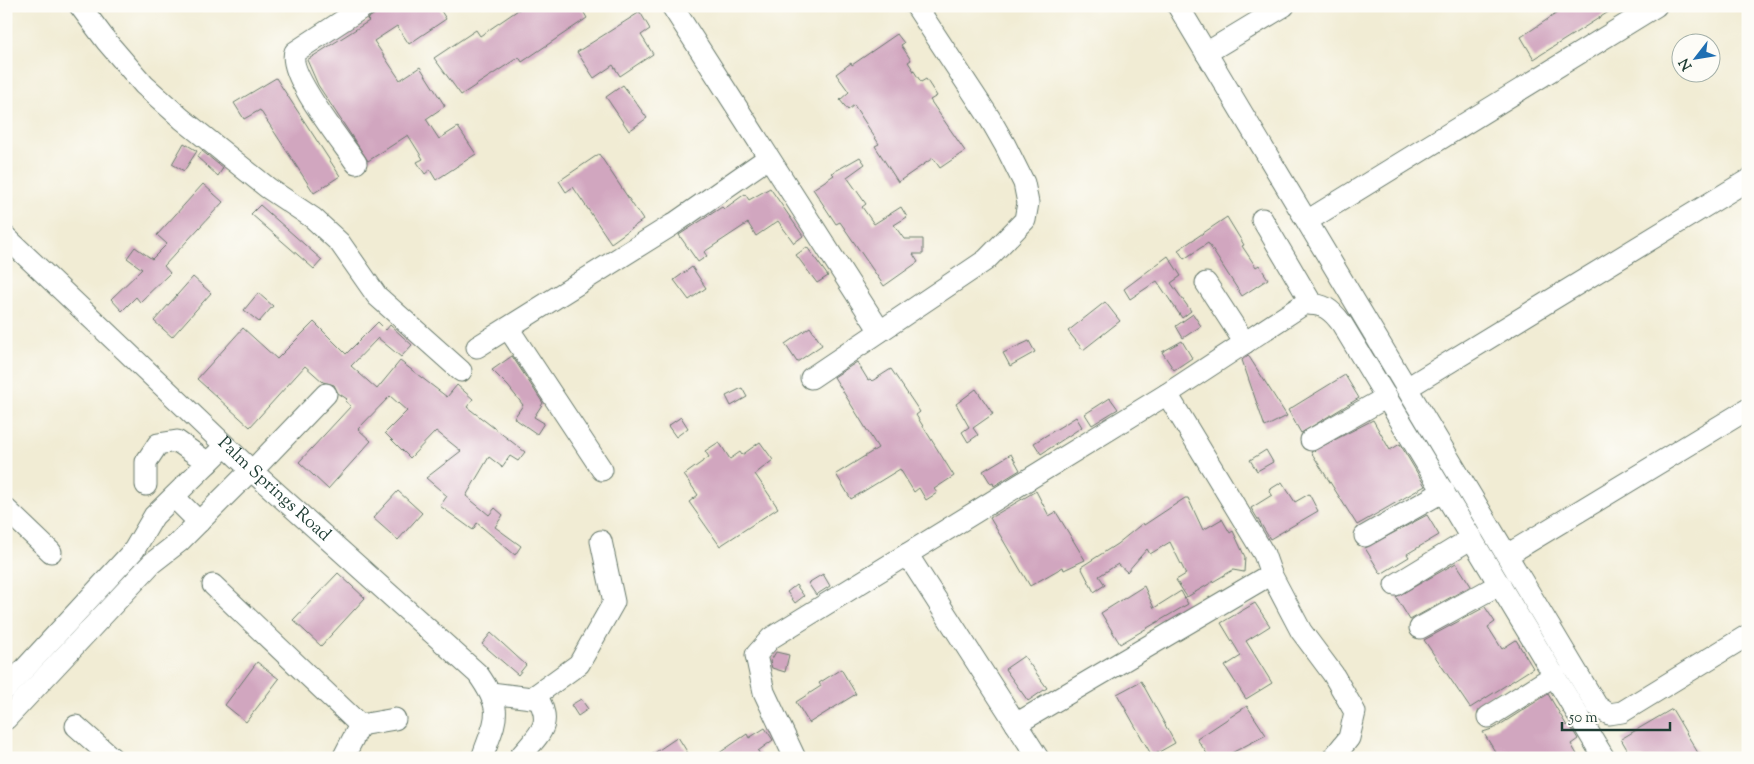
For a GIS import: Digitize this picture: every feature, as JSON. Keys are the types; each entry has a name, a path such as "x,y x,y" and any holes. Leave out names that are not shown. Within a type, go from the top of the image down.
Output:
{"street":[{"path":"80,6 107,42 144,85 182,119 268,188 313,218 340,243 378,296 461,372"},
{"path":"356,163 306,90 295,70 292,58 295,52 320,34 365,6"},
{"path":"672,6 880,331"},
{"path":"811,378 986,260 1025,220 1028,203 1024,183 989,117 916,6"},
{"path":"1178,6 1597,706 1609,714 1622,712 1748,635"},
{"path":"1206,54 1284,6"},
{"path":"1307,221 1656,6"},
{"path":"477,347 672,225 768,158"},
{"path":"1407,388 1748,180"},
{"path":"1262,219 1312,304"},
{"name":"Palm Springs Road","path":"6,237 251,471 478,674 491,693 497,714 482,758"},
{"path":"1206,283 1245,343"},
{"path":"795,758 764,692 756,655 771,638 1167,394 1304,304 1319,303 1332,311 1388,397 1604,758"},
{"path":"508,328 602,470"},
{"path":"6,719 152,563 179,542 326,394"},
{"path":"1167,394 1264,554 1271,574 1301,631 1333,674 1355,712 1349,738 1333,758"},
{"path":"1311,440 1388,397"},
{"path":"1507,555 1748,409"},
{"path":"146,485 146,462 158,444 176,441 208,463"},
{"path":"6,689 134,550 154,516 226,446"},
{"path":"1365,536 1444,491"},
{"path":"174,497 199,522"},
{"path":"6,509 51,552"},
{"path":"1395,585 1472,538"},
{"path":"491,693 532,698 579,664 614,602 601,540"},
{"path":"908,554 1038,758"},
{"path":"1016,724 1142,648 1202,617 1271,574"},
{"path":"1420,628 1500,584"},
{"path":"213,585 360,725"},
{"path":"1488,717 1555,675"},
{"path":"519,758 544,726 545,710 536,695"},
{"path":"360,725 395,719"},
{"path":"343,758 360,725"},
{"path":"76,726 112,758"}],"building":[{"path":"387,6 438,6 446,19 409,44 397,26 374,41 400,80 420,67 445,106 426,119 439,139 458,127 476,154 436,180 430,170 425,174 417,162 423,159 408,135 368,161 318,85 307,60 369,21 367,19"},
{"path":"524,6 580,6 587,18 522,62 519,57 461,95 434,58 476,30 480,36"},
{"path":"1563,6 1618,6 1534,59 1521,37 1557,13 1556,10"},
{"path":"640,12 650,29 641,35 653,54 620,76 613,65 594,78 577,52"},
{"path":"897,34 904,43 901,45 911,60 908,62 921,82 926,79 937,96 930,100 965,151 940,168 933,158 898,182 875,146 879,144 854,105 848,110 840,100 849,92 836,74"},
{"path":"276,78 340,176 314,193 260,110 244,119 234,103"},
{"path":"623,85 647,118 629,131 606,97"},
{"path":"184,143 197,151 184,171 172,164"},
{"path":"202,151 223,168 218,176 197,157"},
{"path":"599,154 643,220 611,243 573,187 566,192 559,181"},
{"path":"860,157 865,164 847,177 866,204 862,207 874,224 901,207 907,217 894,225 904,239 923,239 923,254 913,254 918,262 884,286 840,222 836,224 813,189 834,175 832,173"},
{"path":"203,184 223,202 164,266 170,273 140,302 136,297 122,311 111,299 142,269 127,258 135,247 152,259 167,244 157,235"},
{"path":"770,188 803,236 794,243 778,221 756,236 748,223 704,252 707,256 698,262 679,235 722,207 724,209 745,194 749,200"},
{"path":"260,205 322,260 314,269 251,214"},
{"path":"1227,217 1244,245 1242,246 1256,267 1259,265 1268,279 1242,296 1208,243 1184,259 1178,250"},
{"path":"807,247 828,276 817,283 796,255"},
{"path":"1168,256 1181,276 1171,283 1191,311 1182,318 1157,281 1130,299 1124,289"},
{"path":"692,267 706,288 689,300 674,280"},
{"path":"193,277 211,293 172,337 154,321"},
{"path":"258,293 273,306 259,322 244,310"},
{"path":"1105,302 1120,321 1083,350 1068,331"},
{"path":"1193,314 1201,326 1183,338 1176,326"},
{"path":"314,322 346,354 378,322 386,330 390,325 412,345 401,357 378,338 351,366 377,389 400,361 447,397 457,385 473,399 467,407 525,452 518,461 510,456 502,467 489,457 466,496 489,515 495,508 503,515 495,527 521,546 515,555 477,523 473,530 440,506 447,496 426,478 461,451 436,431 410,458 385,433 407,411 390,396 358,429 371,441 328,489 299,462 351,406 345,401 347,399 338,393 334,385 323,382 305,366 250,427 197,379 243,328 277,359"},
{"path":"810,327 822,345 797,362 785,344"},
{"path":"1029,341 1035,352 1010,366 1003,353"},
{"path":"1182,341 1192,358 1174,370 1162,352"},
{"path":"1248,355 1287,416 1265,427 1242,360"},
{"path":"512,356 543,403 534,417 544,423 537,434 514,418 523,405 492,370"},
{"path":"857,362 868,380 872,381 891,369 920,412 916,415 954,476 934,489 937,493 926,500 919,488 914,492 900,469 851,499 836,474 878,448 834,377"},
{"path":"1345,375 1359,398 1301,433 1288,410"},
{"path":"742,388 747,397 731,406 726,396"},
{"path":"976,389 993,414 973,428 978,435 968,442 962,432 969,427 956,404"},
{"path":"1110,398 1118,409 1092,425 1085,414"},
{"path":"681,417 688,428 676,437 668,426"},
{"path":"1076,417 1082,427 1041,454 1034,443"},
{"path":"1373,420 1390,450 1400,444 1425,486 1357,525 1311,452"},
{"path":"719,442 730,459 740,452 742,455 760,442 773,460 755,474 778,508 720,546 689,502 698,495 684,475 709,457 705,451"},
{"path":"1266,450 1273,462 1257,471 1250,460"},
{"path":"1011,454 1020,470 994,486 983,471"},
{"path":"1282,482 1295,502 1309,494 1318,511 1270,539 1251,508 1272,495 1269,490"},
{"path":"398,491 422,513 398,540 373,518"},
{"path":"1036,491 1049,516 1056,512 1085,560 1064,570 1063,567 1030,586 990,518"},
{"path":"1185,498 1188,498 1203,530 1222,519 1230,533 1233,531 1245,557 1244,572 1233,570 1187,597 1176,580 1186,574 1170,542 1150,554 1147,549 1127,572 1118,564 1099,576 1105,585 1094,592 1081,567 1117,544 1143,523 1144,525"},
{"path":"1427,515 1439,535 1407,554 1409,557 1381,574 1365,548"},
{"path":"1456,563 1471,586 1410,620 1396,597"},
{"path":"338,573 365,598 321,646 293,620"},
{"path":"823,574 830,586 816,595 808,583"},
{"path":"796,585 804,596 795,603 787,592"},
{"path":"1144,586 1154,608 1181,591 1188,604 1120,644 1101,613"},
{"path":"1255,603 1270,626 1246,641 1272,683 1246,699 1225,666 1241,656 1221,623"},
{"path":"1485,607 1495,622 1488,627 1502,649 1516,640 1533,668 1470,708 1424,640"},
{"path":"491,633 526,665 518,675 482,644"},
{"path":"776,652 789,655 785,672 772,668 770,662"},
{"path":"1024,656 1047,688 1028,701 1005,669"},
{"path":"257,662 279,679 246,722 225,705"},
{"path":"841,669 856,694 809,723 796,702 821,686 819,683"},
{"path":"1141,681 1175,743 1152,756 1117,694"},
{"path":"1548,694 1567,726 1569,724 1578,739 1571,744 1579,758 1512,758 1510,754 1499,758 1483,732 1495,728"},
{"path":"581,699 588,709 578,716 571,705"},
{"path":"1247,706 1266,735 1222,758 1210,758 1197,739"},
{"path":"1672,709 1701,758 1632,758 1621,739"},
{"path":"765,728 773,740 758,751 762,758 712,758 747,734 749,738"},
{"path":"678,737 691,758 647,758"}]}
